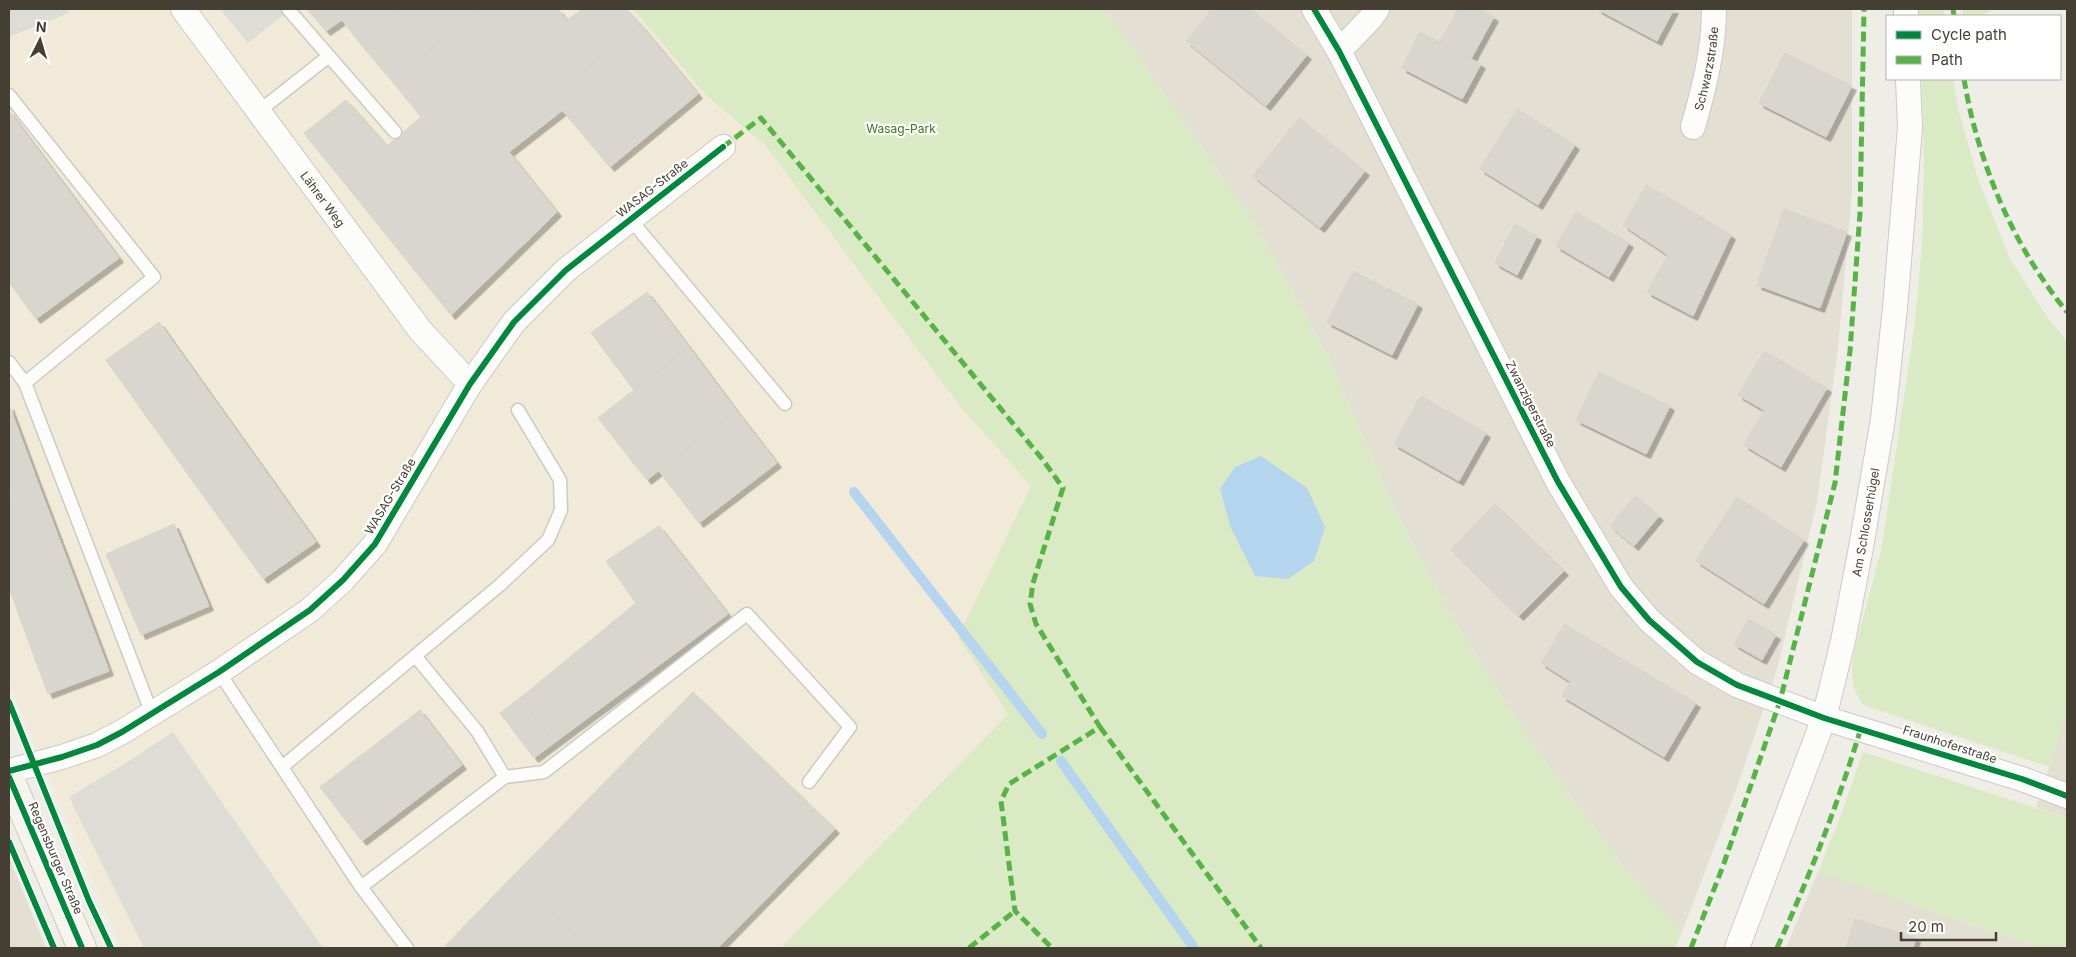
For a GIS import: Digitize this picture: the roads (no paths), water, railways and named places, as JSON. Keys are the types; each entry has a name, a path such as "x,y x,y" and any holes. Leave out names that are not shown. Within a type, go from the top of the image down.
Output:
{"main road":[{"name":"Regensburger Straße","path":"9,777 82,948"}],"street":[{"name":"Lährer Weg","path":"183,9 420,330 470,384"},
{"name":"Zwanzigerstraße","path":"1314,9 1339,50 1558,482 1621,587 1649,620 1697,662 1737,685 1824,718"},
{"path":"1339,50 1370,20 1377,9"},
{"name":"Schwarzstraße","path":"1693,128 1707,78 1714,27 1714,9"},
{"name":"Am Schlosserhügel","path":"1737,948 1824,718 1843,641 1862,545 1883,419 1895,308 1910,128 1908,80"},
{"name":"WASAG-Straße","path":"9,771 97,745 152,714 219,672 310,610 343,580 375,544 470,384 514,322 566,270 723,147"},
{"name":"Fraunhoferstraße","path":"1824,718 2022,779 2067,796"}],"lane":[{"path":"288,9 395,132"},
{"path":"258,112 329,56"},
{"path":"9,95 154,277 25,383"},
{"path":"630,219 785,404"},
{"path":"9,362 25,383 152,714"},
{"path":"282,767 416,657 500,585 548,540 561,510 560,480 518,410"},
{"path":"361,887 505,778 544,772 747,614 850,727 809,782"},
{"path":"416,657 477,731 505,778"},
{"path":"219,672 361,887 406,948"}],"water":[{"path":"1261,456 1307,488 1325,527 1314,561 1288,579 1255,576 1231,528 1220,489 1235,467"}],"waterway":[{"path":"854,492 1042,734"},
{"path":"1061,761 1194,948"}],"park label":[{"name":"Wasag-Park","path":"901,128"}]}
